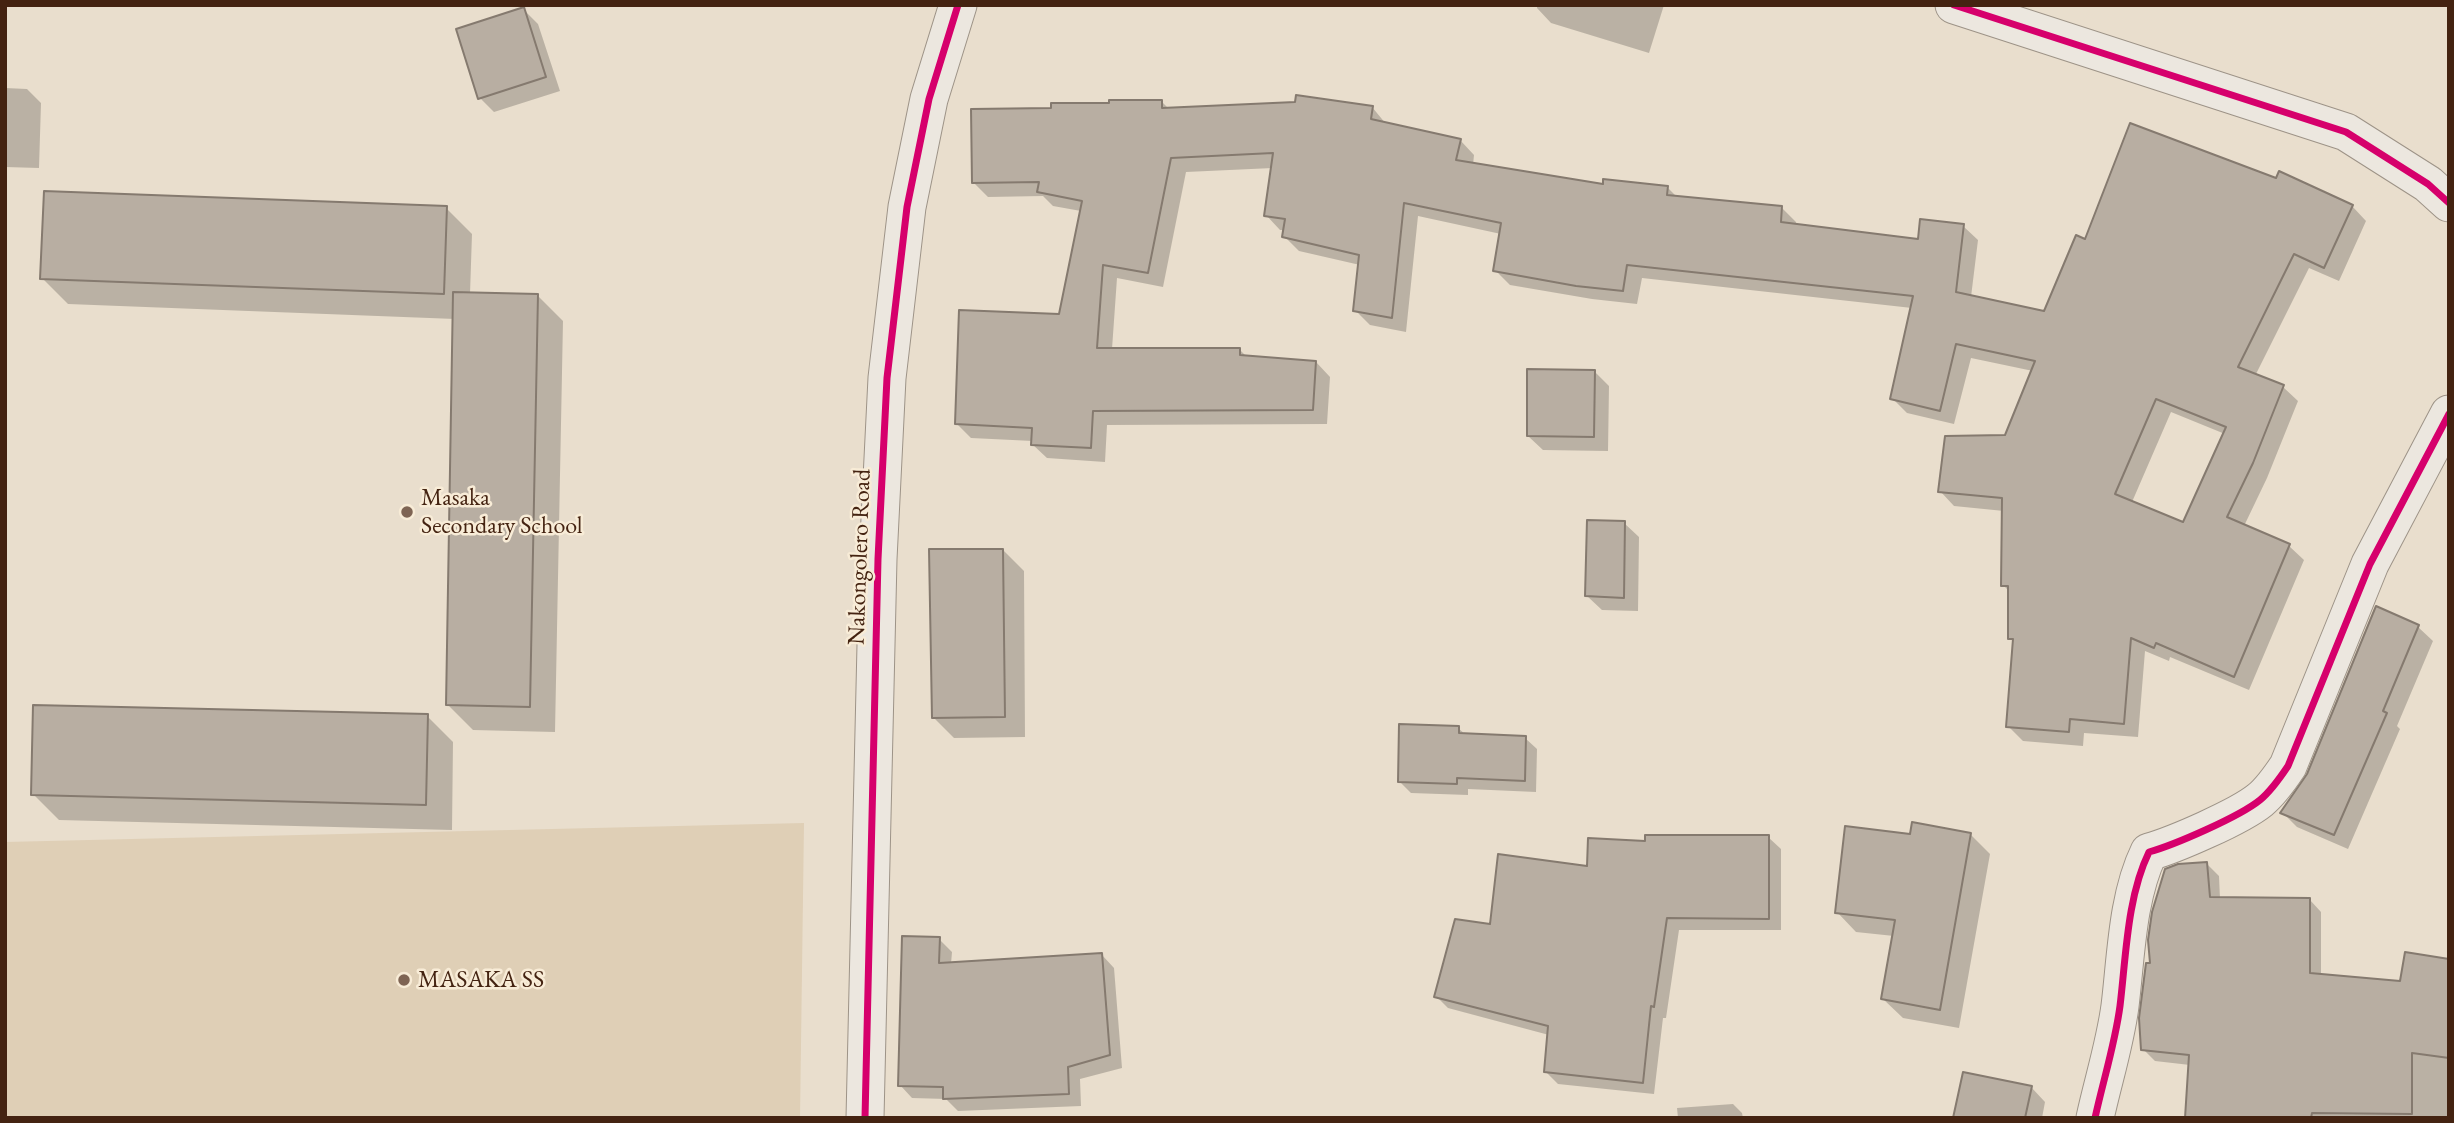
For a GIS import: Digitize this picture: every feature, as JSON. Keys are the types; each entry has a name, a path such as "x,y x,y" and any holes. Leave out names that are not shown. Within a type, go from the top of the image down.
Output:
{"street":[{"name":"Nakongolero Road","path":"865,1118 878,559 887,378 907,207 929,99 958,5"},
{"path":"1954,5 2346,132 2428,184 2449,203"},
{"path":"2095,1118 2120,1009 2124,960 2140,870 2149,852 2186,838 2259,801 2275,785 2288,766 2370,564 2449,414"}],"shaded area":[{"name":"MASAKA SS","path":"804,823 800,1118 5,1118 5,842"}],"building":[{"path":"524,7 546,77 478,99 456,29"},
{"path":"1296,95 1373,106 1371,119 1461,139 1456,160 1603,184 1603,179 1668,186 1667,195 1782,206 1781,222 1918,239 1920,219 1964,224 1956,292 2044,311 2076,235 2085,239 2130,123 2276,178 2279,171 2353,205 2324,268 2294,254 2238,367 2284,385 2253,463 2227,517 2290,544 2234,677 2156,643 2154,648 2131,638 2124,724 2070,719 2069,732 2006,727 2013,639 2008,639 2008,586 2001,586 2002,498 1938,492 1945,436 2005,435 2035,361 1956,344 1940,411 1890,399 1913,296 1627,265 1623,291 1576,286 1493,271 1501,223 1404,203 1392,318 1353,311 1359,255 1282,237 1285,219 1264,216 1273,153 1171,158 1148,273 1103,265 1097,348 1240,348 1240,355 1316,361 1313,410 1093,411 1091,448 1031,445 1032,428 955,424 959,310 1059,314 1082,201 1037,192 1039,182 972,183 971,109 1051,108 1051,103 1109,103 1109,100 1162,100 1162,108 1295,102","holes":["2156,399 2226,427 2183,522 2115,494"]},
{"path":"44,191 447,206 444,294 40,279"},
{"path":"453,292 538,294 530,707 446,705"},
{"path":"1527,369 1595,370 1594,437 1527,436"},
{"path":"1587,520 1625,521 1624,598 1585,596"},
{"path":"929,549 1003,549 1005,717 932,718"},
{"path":"2376,606 2419,625 2383,711 2387,713 2334,835 2280,813 2307,774"},
{"path":"33,705 428,714 426,805 31,795"},
{"path":"1399,724 1459,726 1459,733 1526,736 1525,781 1457,778 1457,784 1398,782"},
{"path":"1912,822 1971,833 1940,1010 1881,999 1895,920 1835,913 1845,826 1910,834"},
{"path":"1645,835 1769,835 1769,919 1667,918 1654,1007 1651,1006 1643,1083 1544,1072 1548,1026 1434,997 1455,919 1490,924 1498,854 1587,866 1588,838 1645,841"},
{"path":"2207,862 2210,897 2310,898 2310,973 2400,981 2405,952 2449,959 2449,1058 2412,1053 2412,1114 2312,1113 2311,1118 2185,1118 2189,1055 2141,1050 2139,1018 2146,963 2150,963 2148,940 2152,912 2165,869 2178,864"},
{"path":"902,936 940,937 939,963 1102,953 1110,1055 1068,1067 1069,1094 943,1099 943,1087 898,1086"},
{"path":"1963,1072 2032,1086 2025,1118 1953,1118"}],"cycle path":[{"path":"865,1118 878,559 887,378 907,207 929,99 958,5"},
{"path":"1954,5 2346,132 2428,184 2449,203"},
{"path":"2095,1118 2118,1020 2136,888 2149,852 2206,830 2250,807 2268,793 2285,771 2370,564 2449,414"}],"place":[{"name":"Masaka Secondary School","path":"407,512"},
{"name":"MASAKA SS","path":"404,980"}]}
